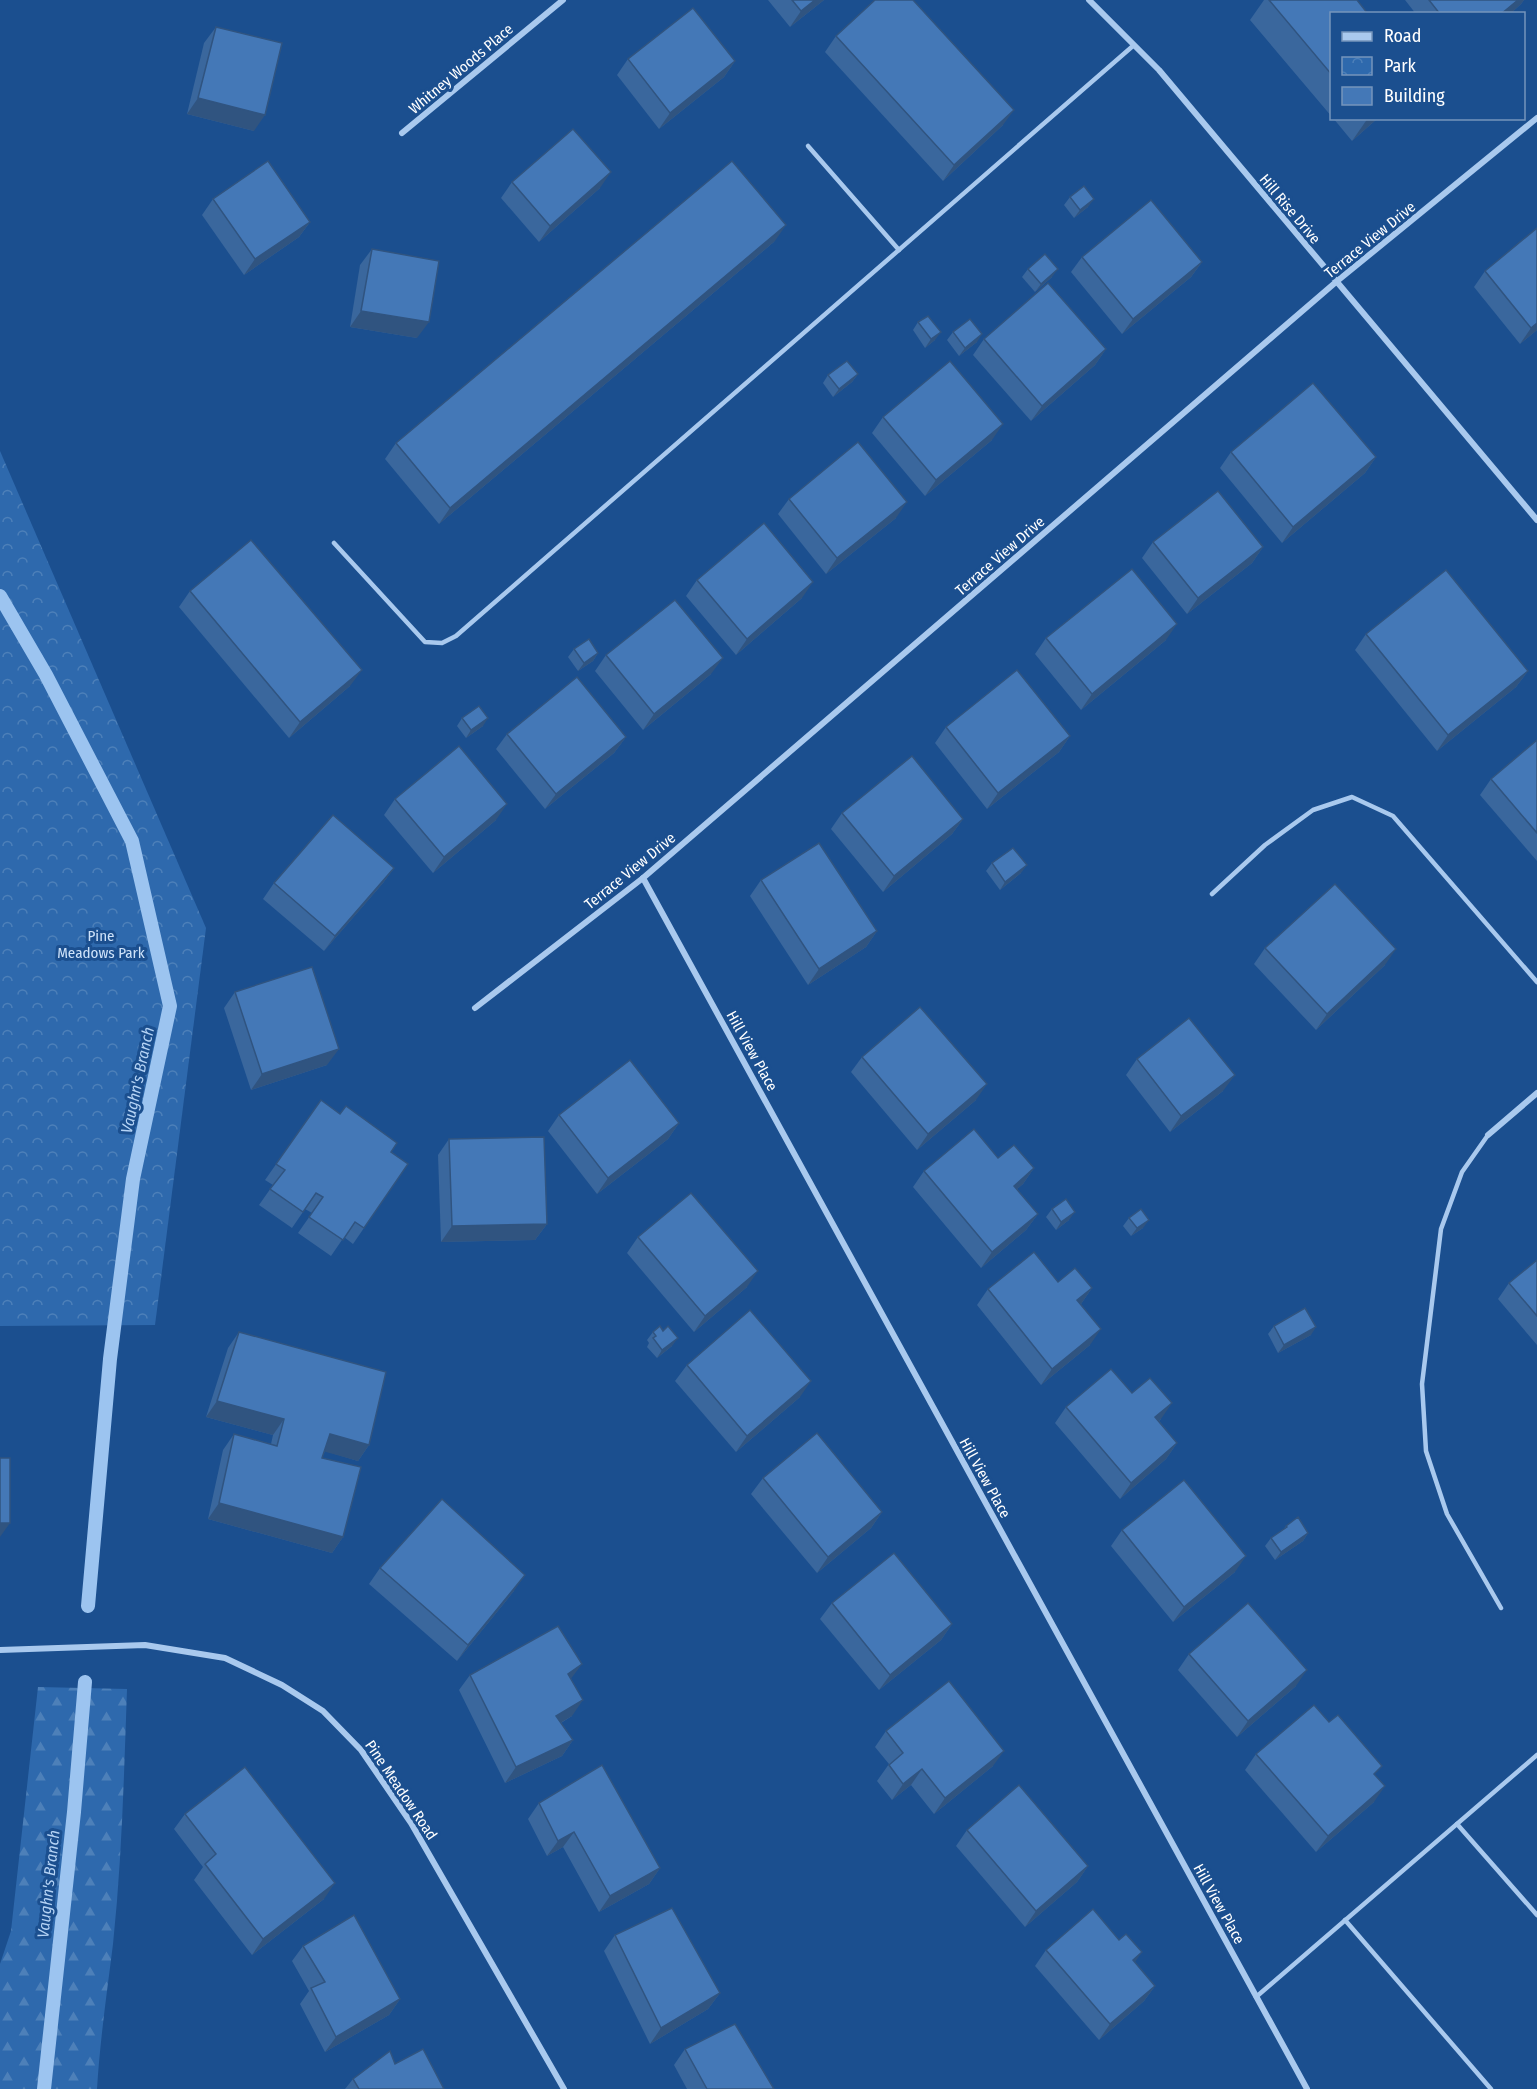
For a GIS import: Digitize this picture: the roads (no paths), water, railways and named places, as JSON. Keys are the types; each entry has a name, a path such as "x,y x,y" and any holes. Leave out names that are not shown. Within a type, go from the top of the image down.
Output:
{"street":[{"name":"Whitney Woods Place","path":"402,133 563,0"},
{"name":"Hill Rise Drive","path":"1089,0 1159,70 1537,520"},
{"name":"Terrace View Drive","path":"475,1008 643,878 1336,282 1537,118"},
{"name":"Hill View Place","path":"643,878 1307,2089"},
{"path":"1488,1135 1537,1093"},
{"name":"Pine Meadow Road","path":"0,1650 145,1645 225,1659 282,1684 323,1711 361,1750 411,1823 564,2089"}],"lane":[{"path":"334,543 425,642 442,643 456,636 1134,45"},
{"path":"808,147 899,250"},
{"path":"1212,894 1265,845 1313,810 1352,797 1393,816 1537,982"},
{"path":"1488,1135 1462,1172 1441,1229 1422,1384 1426,1451 1447,1514 1501,1608"},
{"path":"1256,1997 1537,1755"},
{"path":"1457,1824 1537,1915"},
{"path":"1345,1920 1491,2089"}],"waterway":[{"name":"Vaughn's Branch","path":"0,596 46,675 132,841 170,1006 133,1179 110,1359 88,1606"},
{"name":"Vaughn's Branch","path":"44,2089 74,1812 85,1682"}],"park label":[{"name":"Pine Meadows Park","path":"101,944"}]}
